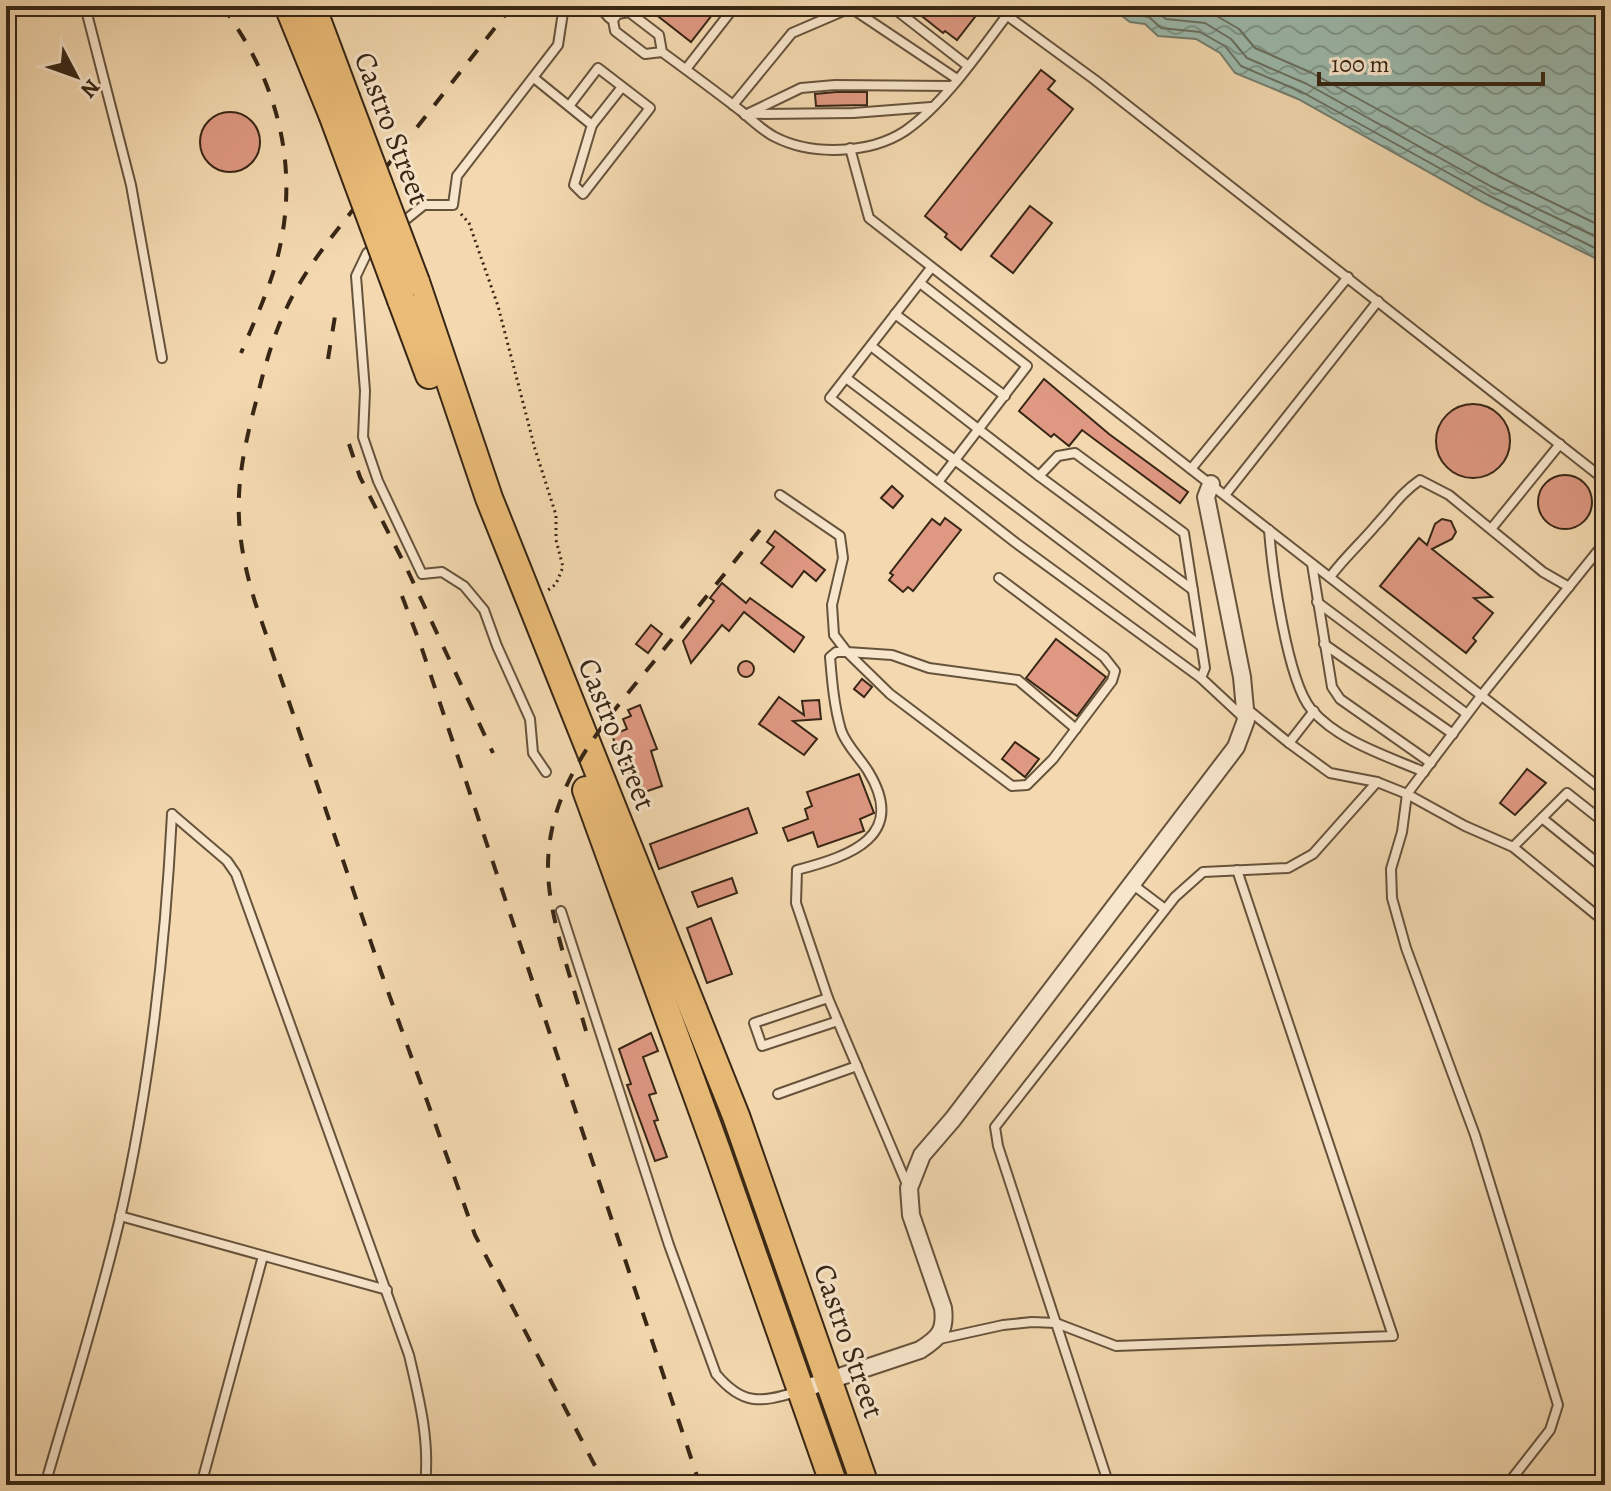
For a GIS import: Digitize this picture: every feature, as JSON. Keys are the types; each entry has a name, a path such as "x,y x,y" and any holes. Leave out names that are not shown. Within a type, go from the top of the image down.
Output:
{"main road":[{"name":"Castro Street","path":"288,6 339,106"},
{"name":"Castro Street","path":"312,6 339,106 717,1151 834,1485"},
{"name":"Castro Street","path":"408,291 736,1116 865,1485"}],"street":[{"path":"800,1390 920,1350 935,1341 945,1323 943,1308 911,1215 909,1188 922,1155 953,1119 1236,747 1246,714 1242,677 1206,497 1218,490"}],"lane":[{"path":"85,6 131,185 162,358"},
{"path":"546,772 533,753 530,719 484,610 464,586 442,572 422,574 378,481 363,437 365,391 356,276 367,253 424,205 453,205 457,176 558,45 564,6"},
{"path":"686,69 735,6"},
{"path":"891,6 968,66"},
{"path":"994,6 1095,80 1605,480"},
{"path":"615,16 645,54 662,52 773,136 796,145 825,150 882,142 905,130 954,82 1014,6"},
{"path":"733,105 792,33 816,20 853,7 954,82"},
{"path":"615,16 659,35 662,52"},
{"path":"569,106 598,68 650,108 583,194 574,185 592,125 622,87"},
{"path":"534,78 592,125"},
{"path":"745,115 801,88 954,82"},
{"path":"745,115 853,113 931,107"},
{"path":"850,148 869,218 1605,792"},
{"path":"931,268 830,398 1016,543 1330,773 1377,782 1407,794 1465,826 1513,847 1605,922"},
{"path":"1191,469 1348,277"},
{"path":"920,283 1027,366 938,482"},
{"path":"1218,490 1378,301"},
{"path":"895,314 1005,396"},
{"path":"871,346 1193,590"},
{"path":"846,378 1201,646"},
{"path":"1491,529 1560,444"},
{"path":"1039,476 1058,456 1075,453 1184,533 1205,668 1201,678"},
{"path":"1330,577 1402,492 1420,480 1449,495 1543,572 1569,587"},
{"path":"780,495 840,536 843,558 832,605 834,635 847,652 890,694 1012,786 1027,785 1053,759 1112,681 1115,671 1104,657 999,578"},
{"path":"1269,530 1273,579 1302,694 1314,711 1352,740 1424,772"},
{"path":"1507,1485 1550,1430 1558,1405 1475,1135 1406,948 1392,898 1391,869 1402,832 1407,794 1605,542"},
{"path":"1312,563 1329,680 1340,699 1431,763"},
{"path":"1317,602 1467,714"},
{"path":"1324,644 1453,734"},
{"path":"909,1188 828,998 796,903 797,870 836,860 869,839 883,816 881,795 842,733 832,687 830,657 836,652 892,655 929,668 1018,680 1076,729"},
{"path":"1289,743 1314,711"},
{"path":"1109,1485 998,1146 995,1127 1175,897 1203,872 1288,868 1313,854 1377,782"},
{"path":"1513,847 1567,793 1605,823"},
{"path":"45,1485 120,1216 136,1140 166,928 172,814 227,861 236,874 409,1355 424,1422 428,1464 425,1485"},
{"path":"1542,818 1605,869"},
{"path":"935,1341 1021,1322 1056,1323 1116,1346 1393,1336 1237,870"},
{"path":"1132,884 1165,909"},
{"path":"561,911 669,1245 716,1374 740,1397 756,1400 800,1390"},
{"path":"828,998 754,1023 762,1046 838,1021"},
{"path":"778,1094 857,1066"},
{"path":"120,1216 387,1290"},
{"path":"201,1485 263,1256"}],"path":[{"path":"453,205 469,223 498,306 535,449 556,515 556,540 563,567 556,584 531,605"}],"water":[{"path":"1109,6 1605,6 1605,263 1484,203 1298,99 1235,73 1220,53 1196,39 1158,36 1145,24 1130,22"}],"building":[{"path":"645,6 719,6 691,42"},
{"path":"909,6 968,6 978,13 957,40"},
{"path":"1041,70 1055,81 1048,89 1073,109 961,250 925,216"},
{"path":"867,92 867,105 816,106 815,94"},
{"path":"230,112 242,114 251,121 258,130 258,154 251,163 242,170 230,172 218,170 209,163 202,154 200,142 202,130 209,121 218,114"},
{"path":"1030,206 1052,223 1013,273 991,256"},
{"path":"1044,379 1109,434 1188,492 1180,503 1082,430 1069,446 1054,434 1051,437 1019,411"},
{"path":"1480,404 1500,414 1508,427 1508,455 1500,468 1487,476 1466,478 1446,468 1438,455 1436,434 1446,414 1459,406"},
{"path":"1565,475 1584,483 1592,502 1584,521 1565,529 1546,521 1538,502 1546,483"},
{"path":"892,486 903,496 893,508 881,498"},
{"path":"945,518 961,530 913,591 908,587 903,592 889,580 893,575 890,573 932,519 940,525"},
{"path":"1442,519 1451,521 1456,532 1452,539 1432,549 1492,597 1474,598 1493,613 1473,638 1476,641 1466,653 1380,586 1419,538 1427,545 1435,524"},
{"path":"775,531 825,570 816,581 804,571 792,587 761,563 774,547 767,542"},
{"path":"722,583 746,603 750,598 804,637 794,652 744,612 729,631 722,625 691,663 683,641 714,601 710,598"},
{"path":"651,625 662,634 648,653 636,644"},
{"path":"1056,639 1106,677 1077,716 1026,678"},
{"path":"743,661 749,661 754,669 752,675 743,677 738,672 738,666"},
{"path":"862,679 872,687 864,697 854,689"},
{"path":"779,697 804,715 802,701 819,700 821,719 793,721 817,739 804,755 759,724"},
{"path":"640,705 657,749 651,751 662,786 636,795 625,761 622,762 612,735 627,729 623,719 631,716 628,710"},
{"path":"1015,742 1039,759 1025,777 1002,759"},
{"path":"1527,769 1546,783 1515,815 1500,803"},
{"path":"859,774 874,813 860,819 864,831 818,847 813,832 788,841 783,828 808,819 805,809 812,806 807,792"},
{"path":"748,808 757,833 659,869 650,844"},
{"path":"732,878 737,893 698,907 692,892"},
{"path":"711,918 732,974 707,983 687,928"},
{"path":"651,1033 658,1051 643,1057 656,1093 649,1095 658,1120 654,1121 667,1157 655,1161 627,1085 631,1084 619,1049"}],"railway":[{"path":"222,6 242,36 272,100 286,167 282,237 273,273 241,353"},
{"path":"512,6 336,231 295,291 274,339 251,423 241,474 239,522 255,602 381,972 475,1235 605,1485"},
{"path":"328,359 336,310"},
{"path":"349,444 360,477 407,569 493,753"},
{"path":"586,1031 557,930 549,889 550,838 558,807 570,778 604,724 768,520"},
{"path":"402,596 700,1485"}]}
